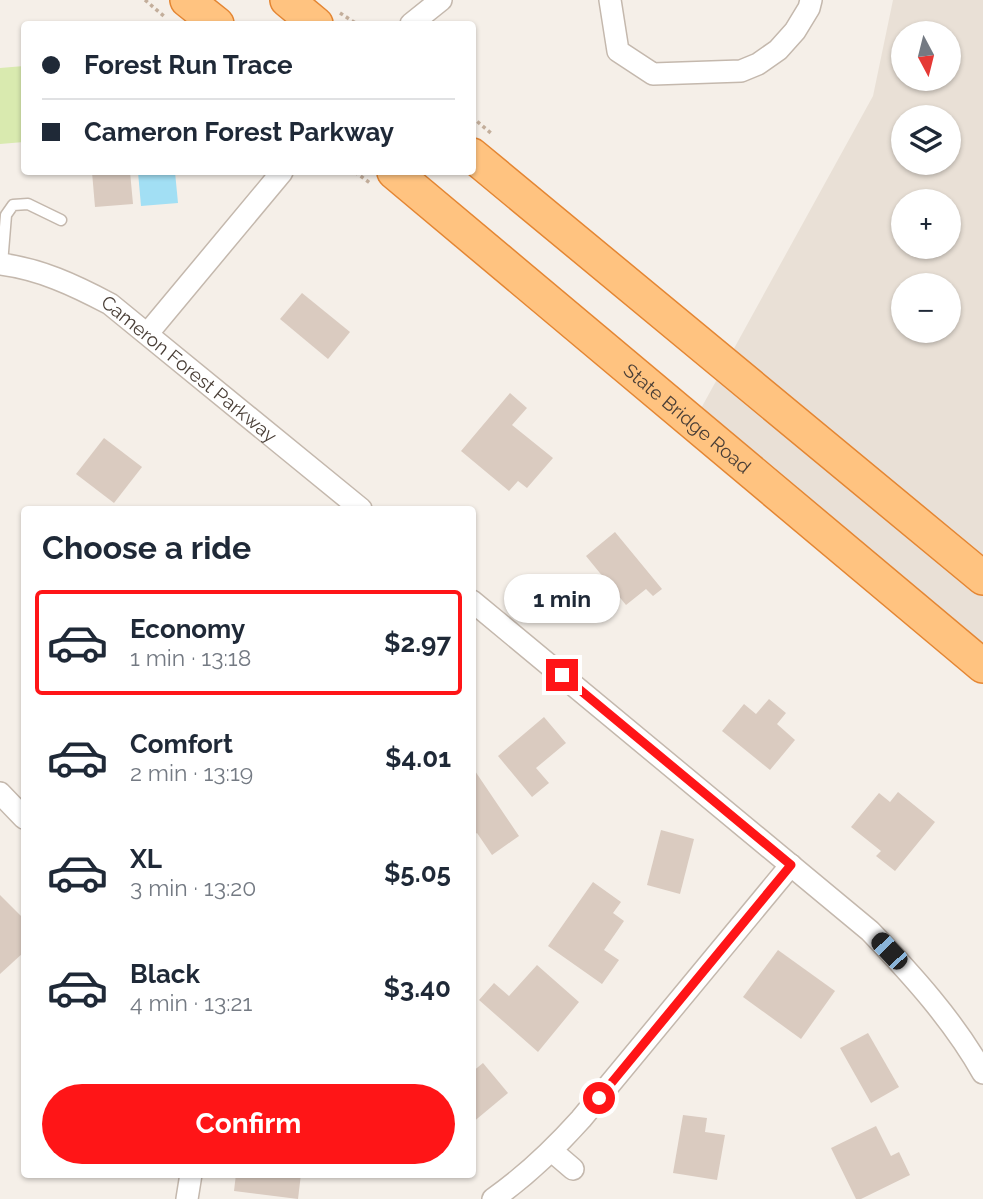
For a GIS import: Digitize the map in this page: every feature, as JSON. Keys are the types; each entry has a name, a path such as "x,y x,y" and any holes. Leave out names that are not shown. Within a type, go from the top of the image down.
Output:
{"highway":[{"path":"187,0 213,21"},
{"path":"287,0 312,21"},
{"path":"476,138 514,170 525,184 524,197"},
{"path":"476,158 983,578"},
{"name":"State Bridge Road","path":"398,175 983,666"}],"street":[{"path":"415,21 441,0"},
{"path":"610,0 618,51 653,74 741,71 758,64 787,41 809,8 811,0"},
{"path":"148,333 280,175"},
{"name":"Cameron Forest Parkway","path":"1,264 67,281 110,304 357,506"},
{"path":"476,604 870,931 925,988 983,1073"},
{"path":"0,793 21,815"},
{"path":"493,1199 552,1151 581,1119 791,865"},
{"path":"552,1151 573,1169"},
{"path":"187,1199 190,1178"}],"lane":[{"path":"1,264 6,215 13,205 28,204 61,220"}],"path":[{"path":"145,0 170,21"}],"shaded area":[{"path":"893,0 983,0 983,645 699,412 873,96"}],"green space":[{"path":"21,66 21,142 0,144 0,68"}],"water":[{"path":"138,175 175,175 178,203 141,206"}],"building":[{"path":"92,175 130,175 133,204 95,207"},
{"path":"302,293 350,332 328,359 280,319"},
{"path":"510,393 527,408 512,425 553,458 527,488 518,481 509,491 461,451"},
{"path":"104,438 142,467 114,503 76,474"},
{"path":"615,532 662,589 653,596 646,589 626,605 586,556"},
{"path":"769,699 786,713 777,724 795,740 770,770 722,731 744,704 756,714"},
{"path":"544,717 566,743 536,768 549,783 532,797 498,756"},
{"path":"476,772 519,836 492,855 477,833"},
{"path":"898,792 935,822 895,871 876,856 881,851 851,827 879,793 890,802"},
{"path":"661,830 694,839 680,894 647,885"},
{"path":"593,882 621,902 613,913 624,921 604,950 619,960 602,984 548,946"},
{"path":"0,895 21,916 21,955 0,974"},
{"path":"778,950 835,991 801,1039 743,997"},
{"path":"537,965 579,1002 538,1052 479,1000 494,983 509,996"},
{"path":"868,1033 899,1087 871,1103 840,1048"},
{"path":"483,1063 508,1093 476,1120 476,1069"},
{"path":"683,1115 707,1118 705,1132 725,1135 717,1180 673,1173"},
{"path":"876,1126 891,1156 899,1152 910,1175 856,1199 831,1148"},
{"path":"236,1178 301,1178 298,1199 234,1191"}],"route":[{"path":"562,675 791,865 599,1098"}]}
